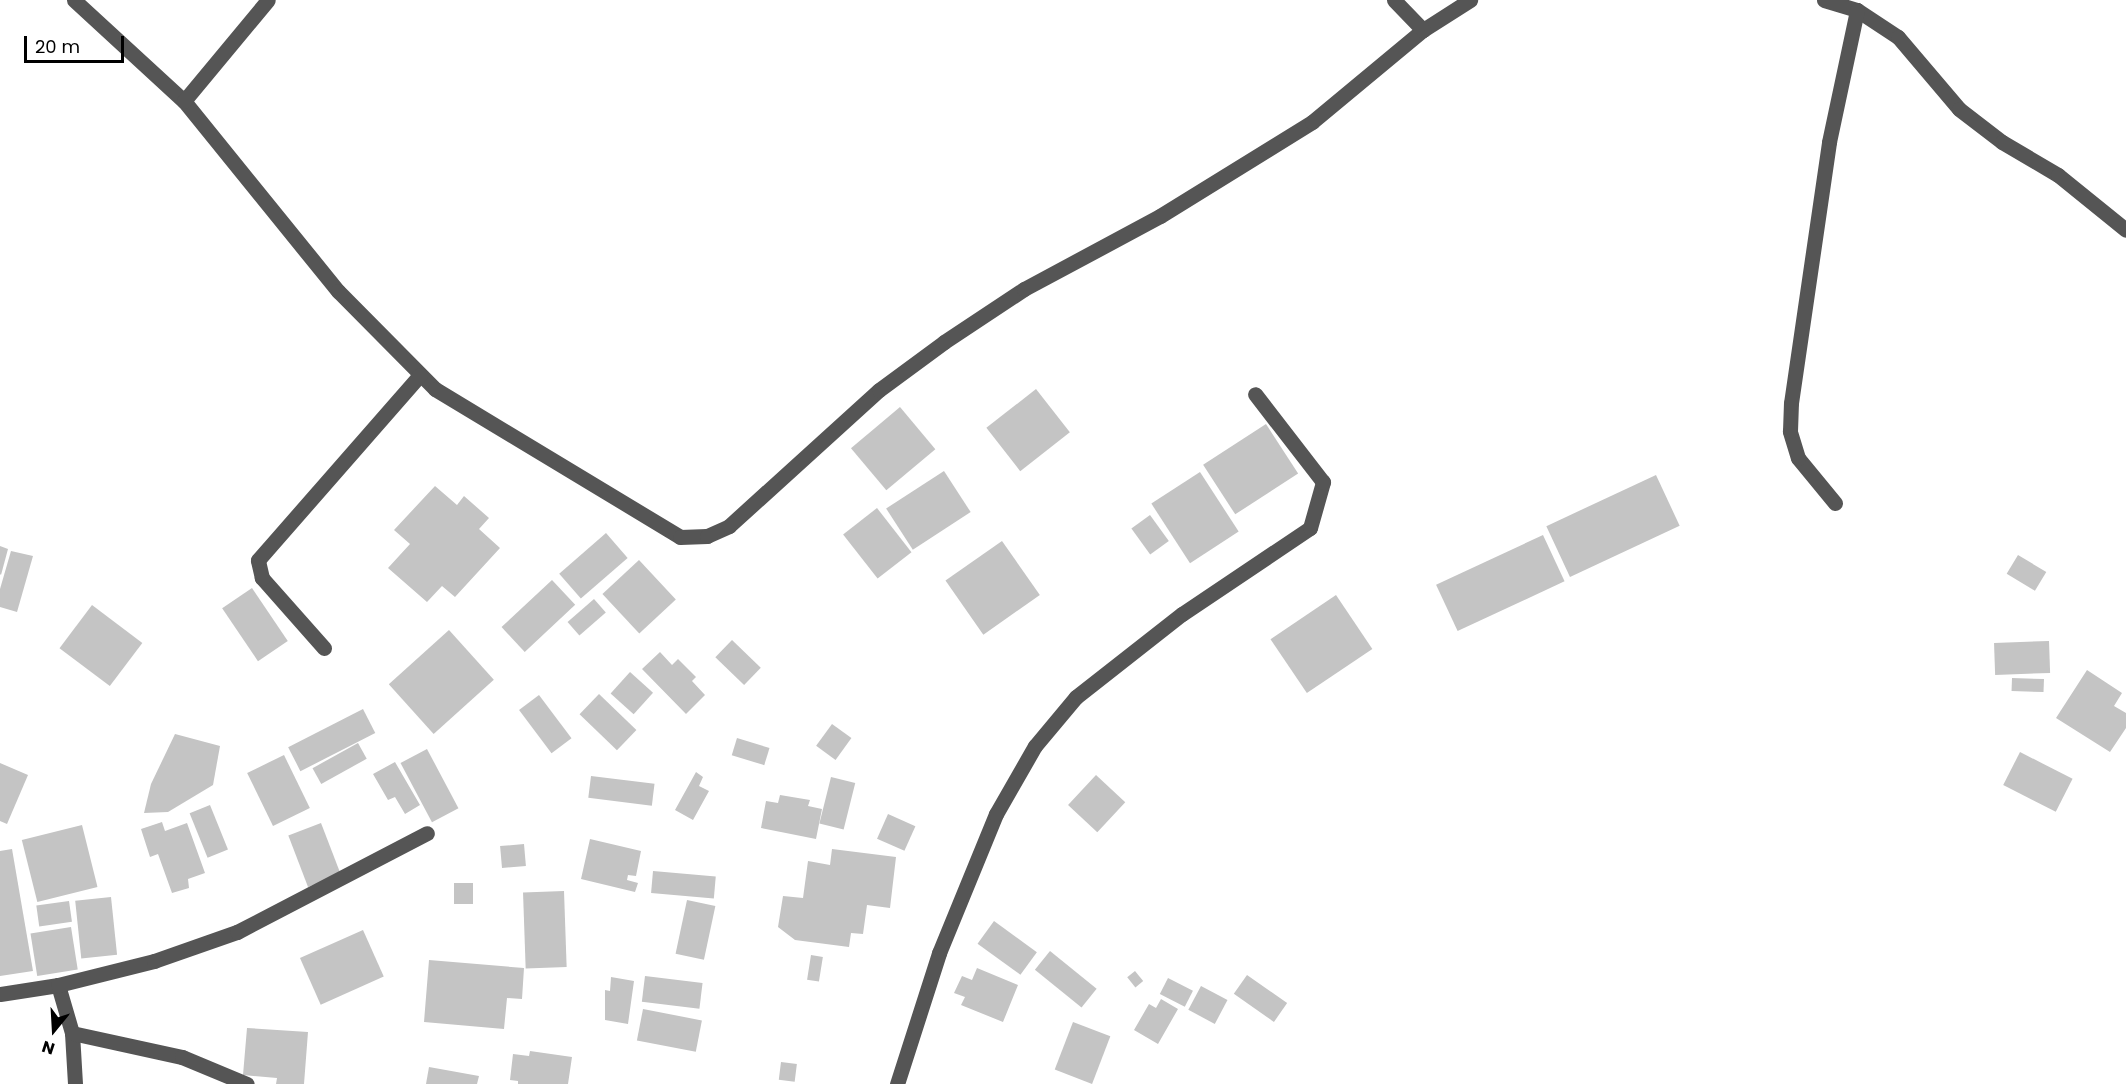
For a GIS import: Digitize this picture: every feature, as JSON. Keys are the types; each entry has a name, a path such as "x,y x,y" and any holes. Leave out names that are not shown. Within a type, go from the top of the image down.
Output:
{"street":[{"path":"74,0 184,101 338,291 435,389 555,460 653,525 680,537 707,536 729,526 879,390 944,342 1024,290 1160,216 1312,122 1423,30 1470,0"},
{"path":"184,101 268,0"},
{"path":"1394,0 1423,30"},
{"path":"1824,0 1857,10 1898,36 1959,109 2002,142 2058,175 2126,230"},
{"path":"1835,503 1798,458 1790,431 1791,403 1829,142 1857,10"},
{"path":"324,648 262,578 258,560 420,375"},
{"path":"897,1084 939,953 996,814 1035,746 1076,698 1182,614 1310,528 1323,482 1255,394"},
{"path":"0,994 58,985 154,961 237,932 427,833"},
{"path":"58,985 72,1033 75,1084"},
{"path":"72,1033 182,1057 247,1084"}],"building":[{"path":"1036,389 1070,432 1020,471 986,428"},
{"path":"900,407 935,449 886,490 851,448"},
{"path":"1266,424 1298,473 1235,514 1203,465"},
{"path":"944,471 971,512 913,550 886,509"},
{"path":"1200,472 1239,532 1190,563 1151,504"},
{"path":"1656,475 1680,526 1570,577 1546,526"},
{"path":"435,486 457,505 464,496 489,518 479,529 500,548 455,597 442,586 427,602 388,568 410,544 394,530"},
{"path":"877,508 911,552 878,579 843,534"},
{"path":"1150,515 1169,541 1150,554 1131,529"},
{"path":"606,533 628,558 581,599 559,574"},
{"path":"1543,535 1565,581 1458,631 1436,585"},
{"path":"1002,541 1040,595 983,635 945,581"},
{"path":"0,546 8,549 1,575 0,574"},
{"path":"11,551 33,556 17,612 0,607 0,589"},
{"path":"2018,555 2046,572 2035,591 2007,574"},
{"path":"639,560 676,599 639,634 602,594"},
{"path":"552,580 575,605 525,652 502,627"},
{"path":"252,588 288,641 258,661 222,608"},
{"path":"1336,595 1372,649 1307,693 1271,639"},
{"path":"594,599 606,613 579,636 568,622"},
{"path":"92,605 142,643 110,686 60,648"},
{"path":"449,630 494,680 434,734 389,684"},
{"path":"732,640 761,668 744,685 715,657"},
{"path":"2049,641 2050,673 1995,675 1994,643"},
{"path":"660,652 672,665 678,659 696,677 692,681 705,695 686,714 642,669"},
{"path":"2087,670 2122,693 2114,706 2126,713 2126,728 2110,752 2056,718"},
{"path":"630,672 653,693 634,714 611,694"},
{"path":"2012,678 2044,679 2044,692 2012,691"},
{"path":"599,694 636,730 617,750 580,714"},
{"path":"539,695 571,738 552,753 519,710"},
{"path":"363,709 375,733 300,771 288,747"},
{"path":"832,724 851,738 836,760 816,746"},
{"path":"175,734 220,746 213,785 168,812 144,813 151,784"},
{"path":"737,738 770,748 764,765 732,755"},
{"path":"358,743 367,759 321,784 313,768"},
{"path":"427,749 458,808 432,822 401,763"},
{"path":"2020,752 2073,779 2056,812 2003,785"},
{"path":"284,755 310,808 273,826 247,773"},
{"path":"395,762 420,805 405,814 395,797 388,800 373,774"},
{"path":"0,763 28,775 7,824 0,821"},
{"path":"696,772 703,777 699,786 709,791 693,820 675,810"},
{"path":"1096,775 1125,802 1097,832 1068,805"},
{"path":"591,776 655,784 652,806 588,798"},
{"path":"831,777 855,783 844,830 819,824"},
{"path":"780,795 810,800 808,806 822,809 816,839 761,828 766,801 778,803"},
{"path":"210,805 228,850 208,858 190,813"},
{"path":"888,814 915,826 904,851 877,839"},
{"path":"162,822 165,831 187,823 205,873 188,879 189,888 172,893 158,854 150,857 141,829"},
{"path":"321,823 341,874 308,887 288,836"},
{"path":"82,825 97,887 37,902 22,840"},
{"path":"590,839 641,851 636,876 628,875 627,880 638,883 635,892 581,879"},
{"path":"524,844 526,866 502,868 500,846"},
{"path":"12,849 33,971 0,976 0,851"},
{"path":"832,849 896,857 890,908 867,905 863,934 851,933 849,947 795,940 778,927 783,896 803,898 808,861 830,865"},
{"path":"653,871 716,876 714,898 651,893"},
{"path":"454,883 473,883 473,904 454,904"},
{"path":"564,891 567,967 526,968 523,892"},
{"path":"111,897 117,955 81,958 75,901"},
{"path":"687,900 715,906 704,960 676,954"},
{"path":"69,901 72,922 39,926 36,906"},
{"path":"994,921 1037,952 1020,975 978,944"},
{"path":"71,927 78,969 37,976 31,933"},
{"path":"363,930 384,977 321,1005 300,958"},
{"path":"1050,951 1097,989 1082,1007 1035,970"},
{"path":"811,955 823,957 819,982 807,980"},
{"path":"429,960 524,968 522,999 507,998 504,1029 424,1022"},
{"path":"977,968 1018,985 1003,1022 961,1005 965,997 954,993 962,976 972,980"},
{"path":"1135,971 1143,981 1135,987 1127,977"},
{"path":"1247,975 1287,1003 1274,1022 1234,994"},
{"path":"645,976 703,983 699,1009 642,1002"},
{"path":"611,977 634,981 628,1024 605,1020 605,990 610,991"},
{"path":"1168,978 1193,991 1185,1007 1160,994"},
{"path":"1201,986 1227,1000 1215,1024 1188,1010"},
{"path":"1161,999 1178,1009 1158,1044 1134,1030 1149,1004 1156,1008"},
{"path":"643,1009 702,1020 696,1052 637,1040"},
{"path":"1073,1022 1110,1036 1092,1084 1055,1070"},
{"path":"247,1028 308,1032 304,1084 276,1084 277,1078 243,1075"},
{"path":"530,1051 572,1057 568,1084 518,1084 518,1081 510,1080 513,1054 529,1056"},
{"path":"781,1062 797,1064 795,1082 779,1080"},
{"path":"429,1067 479,1076 477,1084 426,1084"}]}
